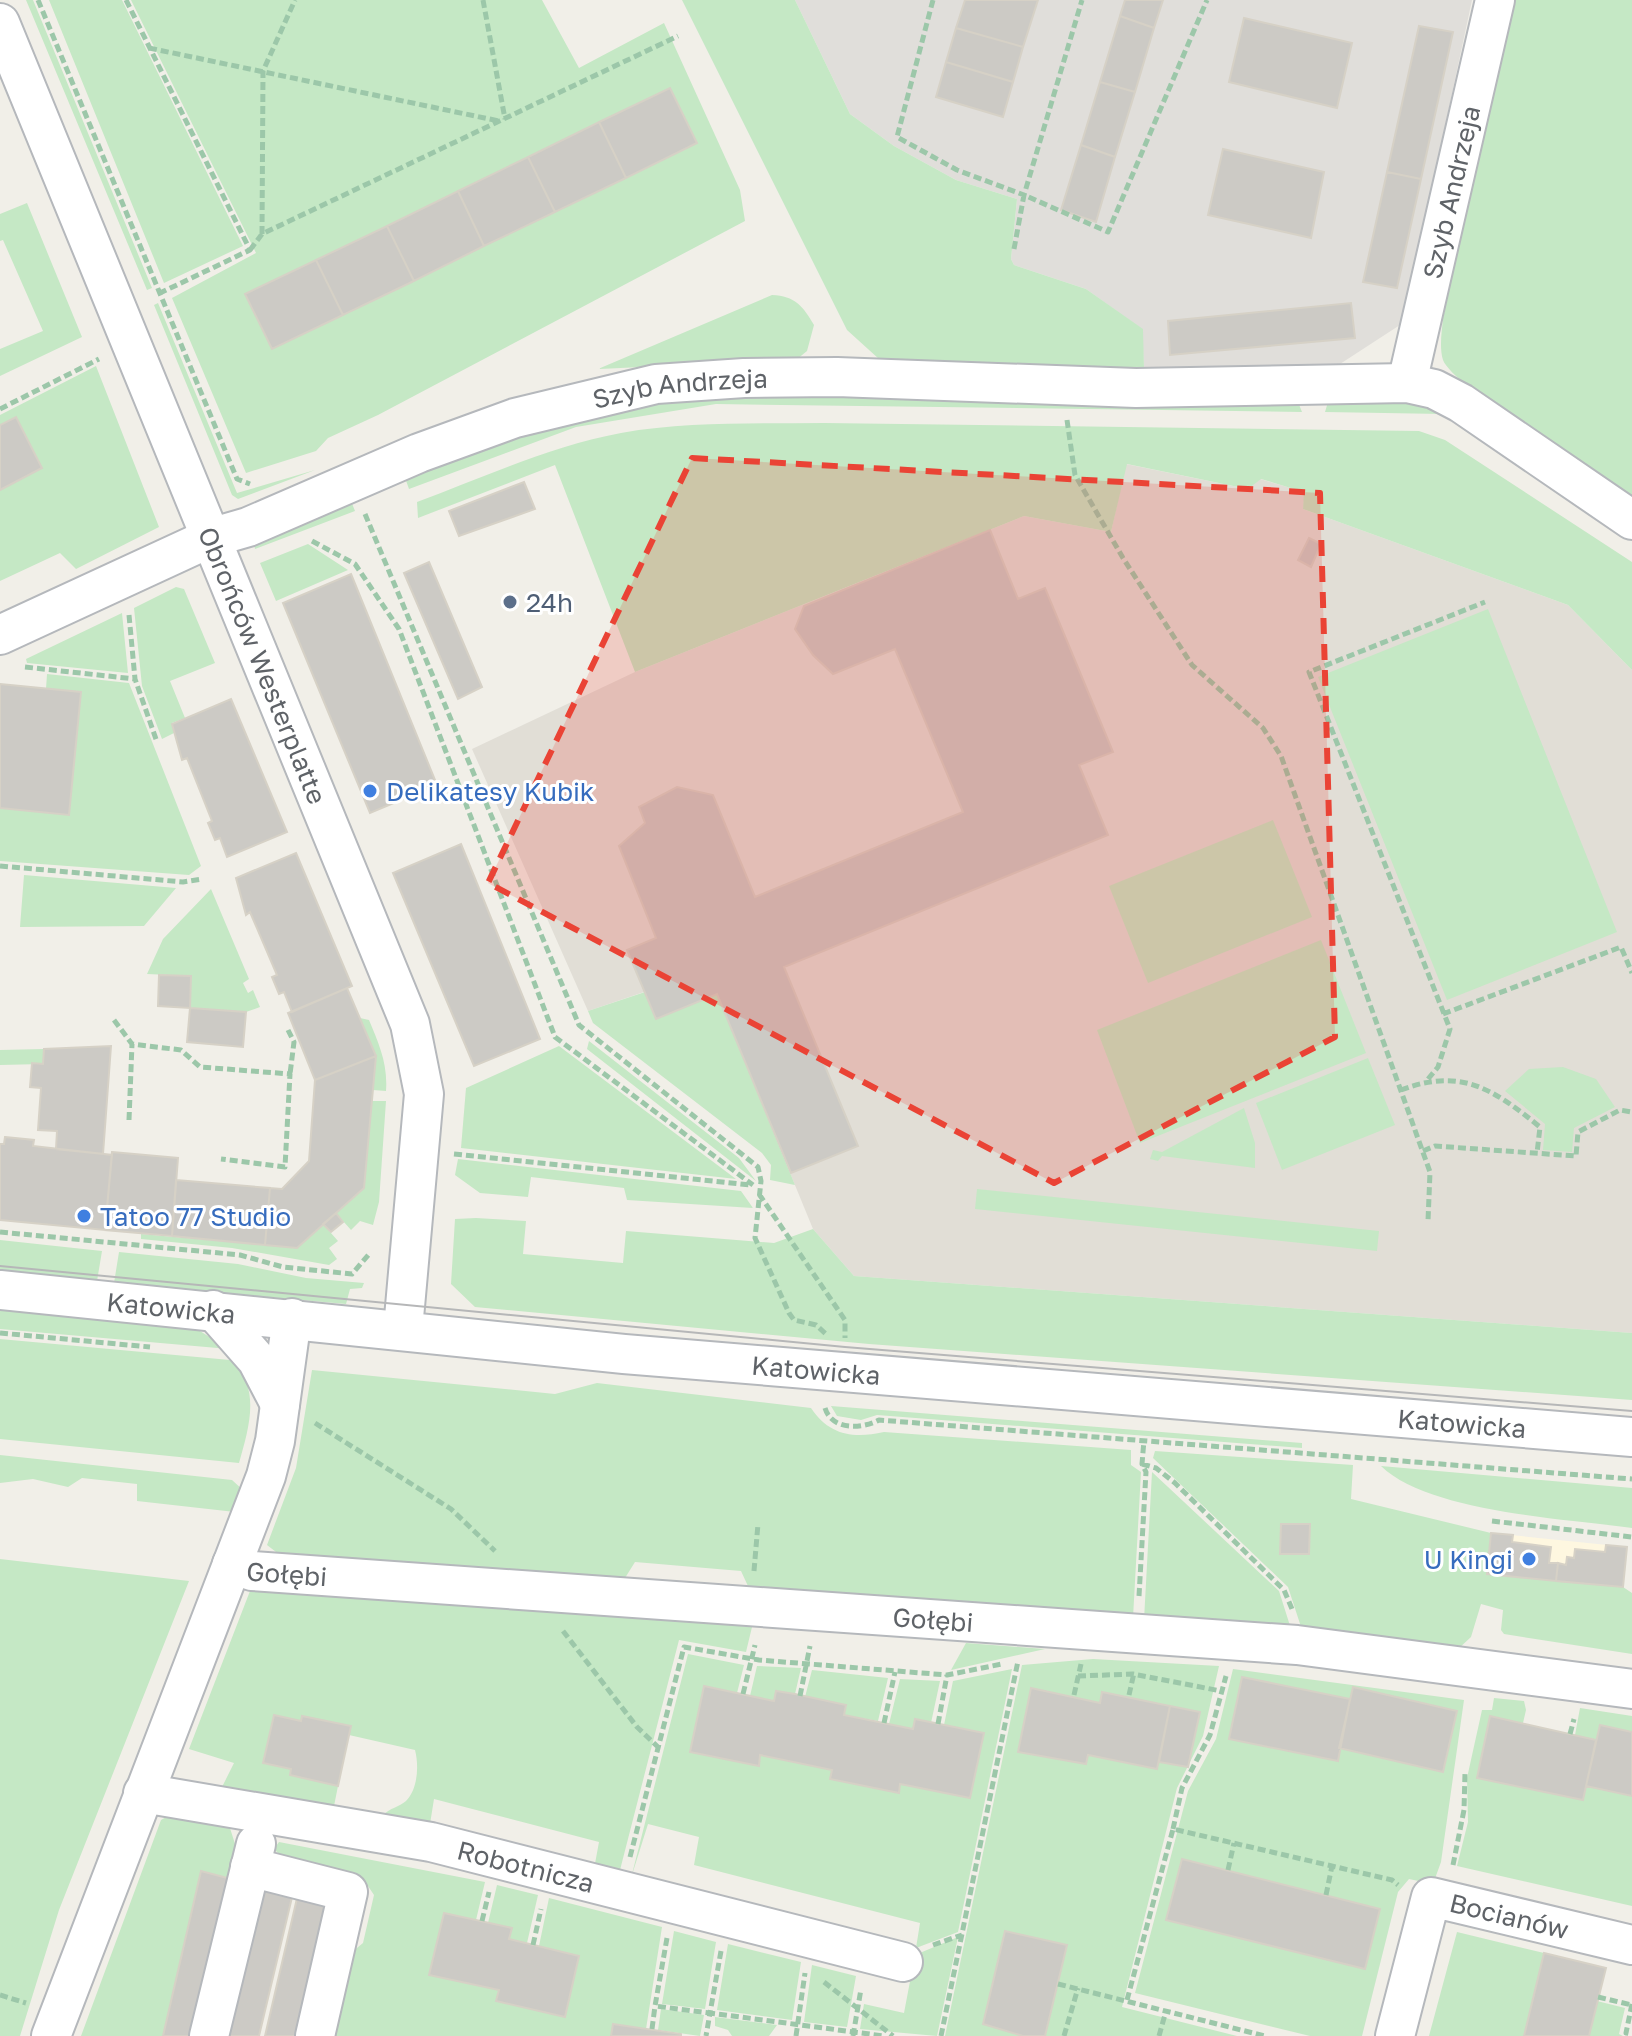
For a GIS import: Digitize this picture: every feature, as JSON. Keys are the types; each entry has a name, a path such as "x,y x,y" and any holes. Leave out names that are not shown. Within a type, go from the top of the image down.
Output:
{"street":[{"name":"Szyb Andrzeja","path":"1407,383 1495,0"},
{"name":"Obrońców Westerplatte","path":"0,23 395,985 419,1056 424,1094 423,1131 403,1329"},
{"name":"Szyb Andrzeja","path":"7,650 210,538 248,527 350,480 515,418 656,384 744,378 837,377 1136,388 1407,383 1434,389 1461,403 1632,520"},
{"name":"Katowicka","path":"0,1290 825,1372 1632,1437"},
{"path":"213,1310 257,1360 280,1404"},
{"path":"51,2036 266,1476 292,1318"},
{"name":"Gołębi","path":"232,1564 252,1571 1297,1645 1632,1689"},
{"name":"Robotnicza","path":"143,1793 431,1842 903,1962"},
{"path":"209,2036 263,1812"},
{"path":"250,1867 348,1892 315,2036"},
{"name":"Bocianów","path":"1395,2036 1431,1897 1632,1945"}],"path":[{"path":"38,0 237,479 250,484 265,479"},
{"path":"126,0 250,250"},
{"path":"262,234 263,71 295,0"},
{"path":"483,0 502,120"},
{"path":"933,0 897,137 957,170 1108,232 1207,0"},
{"path":"1014,249 1024,195 1082,0"},
{"path":"152,297 250,250 262,234 678,36"},
{"path":"149,48 502,120"},
{"path":"0,409 99,359"},
{"path":"1082,416 1067,416 1068,447 1075,475 1123,558 1192,665 1263,728 1281,756 1430,1172 1428,1221"},
{"path":"361,505 579,1025 758,1167 760,1195 755,1238 789,1313 802,1324 816,1325 827,1336 826,1413 834,1421 865,1427 879,1420 1632,1479"},
{"path":"354,519 376,510"},
{"path":"306,538 318,533"},
{"path":"320,544 355,564 399,629 555,1037 753,1185 845,1320"},
{"path":"1428,1079 1438,1067 1450,1029 1309,672 1485,602"},
{"path":"128,604 135,679 157,742"},
{"path":"7,650 135,679"},
{"path":"0,866 183,882 202,879"},
{"path":"1443,1014 1621,947 1632,973"},
{"path":"114,1020 132,1044 129,1120"},
{"path":"221,1159 285,1167 294,1042 288,1030"},
{"path":"132,1044 181,1050 200,1067 290,1074"},
{"path":"1401,1090 1428,1079 1445,1078 1502,1096 1540,1127 1537,1153"},
{"path":"1422,1151 1435,1146 1576,1156 1578,1132 1620,1110 1632,1112"},
{"path":"450,1165 452,1153 753,1185"},
{"path":"0,1232 240,1255 283,1267 352,1274 373,1250"},
{"path":"0,1333 152,1347"},
{"path":"1140,1573 1146,1472 1142,1464 1144,1430"},
{"path":"1142,1464 1156,1468 1175,1483 1284,1590 1295,1614 1297,1645"},
{"path":"1492,1521 1632,1537"},
{"path":"743,1694 763,1609"},
{"path":"800,1696 816,1612"},
{"path":"639,1821 684,1647 752,1659 947,1675 1018,1660 941,2036"},
{"path":"1074,1695 1084,1652"},
{"path":"1129,1695 1136,1665"},
{"path":"1127,2000 1182,1788 1202,1755 1228,1671"},
{"path":"884,1723 895,1672"},
{"path":"1078,1676 1133,1674 1221,1691"},
{"path":"938,1724 947,1675"},
{"path":"1454,1862 1464,1810 1465,1773"},
{"path":"1173,1829 1392,1880 1406,1890"},
{"path":"1228,1870 1234,1843"},
{"path":"1326,1895 1332,1866"},
{"path":"482,1921 492,1879"},
{"path":"533,1945 541,1905"},
{"path":"652,2029 669,1925"},
{"path":"706,2036 723,1938"},
{"path":"796,2036 807,1964 814,1972"},
{"path":"821,1980 893,2036"},
{"path":"1058,1984 1265,2036"},
{"path":"1064,2036 1078,1988"},
{"path":"1598,1997 1632,2005 1626,2033 1632,2034"},
{"path":"655,2006 884,2036"},
{"path":"1159,2036 1166,2011"}],"highlighted area":[{"path":"692,458 1320,493 1335,1037 1054,1183 488,883"}],"shaded area":[{"path":"795,0 1472,0 1403,323 1340,364 1144,368 1142,329 1086,289 1014,265 1011,259 1017,199 956,180 894,146 850,114"},
{"path":"1126,464 1248,489 1260,479 1305,492 1303,509 1568,605 1632,670 1632,1333 854,1276 813,1229 717,995 656,1019 644,992 588,1011 472,749 635,672 1024,516 1111,532"},
{"path":"1491,1533 1627,1547 1623,1587 1488,1574"}],"green space":[{"path":"26,0 33,0 152,288 147,290"},
{"path":"49,0 122,0 243,246 164,283"},
{"path":"131,0 542,0 579,68 664,23 740,190 745,221 378,415 328,438 316,451 246,473 172,298 256,253"},
{"path":"682,0 795,0 850,114 894,146 956,180 1017,199 1011,259 1014,265 1086,289 1143,329 1144,368 879,359 847,330"},
{"path":"1514,0 1632,0 1632,498 1499,410 1472,390 1443,360 1443,318"},
{"path":"27,203 82,337 0,376 0,349 43,331 3,240 0,241 0,214"},
{"path":"772,295 787,297 798,303 814,325 807,351 796,360 598,369"},
{"path":"158,303 237,493 315,470 238,499 232,495 154,305"},
{"path":"96,366 159,527 76,569 60,553 0,581 0,490 42,468 16,417 0,425 0,415"},
{"path":"728,392 1298,402 1302,412 716,404 576,427 409,489 404,475 591,411"},
{"path":"1414,401 1444,414 1325,412 1328,402"},
{"path":"824,423 1419,431 1445,440 1632,562 1632,670 1568,605 1303,509 1304,492 1261,479 1248,489 1127,464 1111,532 1024,516 635,672 555,465 418,518 417,502 518,463 595,439 672,427"},
{"path":"351,501 355,511 255,549 253,538"},
{"path":"308,544 348,570 276,601 260,563"},
{"path":"176,587 184,589 215,663 170,681 185,718 172,723 176,732 162,739 142,686 134,608"},
{"path":"1488,609 1617,932 1447,1000 1318,677"},
{"path":"122,613 128,673 27,663 26,659"},
{"path":"47,674 129,683 201,866 189,875 0,861 0,808 69,814 81,692 46,689"},
{"path":"1273,820 1312,917 1148,983 1109,886"},
{"path":"24,875 176,888 144,926 20,927"},
{"path":"211,889 249,979 243,983 248,993 253,990 260,1007 246,1012 190,1008 191,976 147,974 163,939"},
{"path":"1321,940 1366,1053 1140,1143 1097,1030"},
{"path":"645,992 656,1019 717,994 795,1185 770,1180 771,1165 762,1153 593,1023 588,1011"},
{"path":"360,1018 369,1020 379,1046 386,1072 386,1091 373,1090 376,1056"},
{"path":"589,1041 739,1158 756,1181 587,1049"},
{"path":"559,1046 736,1179 461,1148 466,1088"},
{"path":"44,1049 43,1064 0,1065 0,1050"},
{"path":"1368,1058 1395,1125 1282,1170 1256,1103"},
{"path":"1563,1067 1596,1079 1615,1107 1574,1128 1572,1152 1543,1150 1545,1124 1505,1091 1529,1069"},
{"path":"372,1101 386,1101 379,1202 373,1225 360,1221 351,1230 336,1213 364,1188"},
{"path":"1244,1108 1255,1143 1255,1168 1162,1156 1158,1161 1150,1159 1153,1150 1162,1152"},
{"path":"458,1159 741,1191 753,1208 627,1200 624,1188 531,1177 528,1197 480,1193 455,1175"},
{"path":"977,1189 1379,1231 1377,1251 975,1209"},
{"path":"455,1219 526,1221 523,1254 623,1263 626,1231 774,1243 813,1229 854,1276 1632,1333 1632,1400 869,1344 475,1307 451,1284"},
{"path":"323,1224 338,1241 329,1248 337,1259 329,1265 232,1248 141,1239 141,1234 297,1248"},
{"path":"0,1240 102,1251 97,1281 0,1271"},
{"path":"119,1252 238,1264 306,1278 364,1283 362,1288 350,1289 346,1304 114,1283"},
{"path":"0,1307 195,1328 229,1349 0,1329"},
{"path":"0,1339 230,1360 240,1370 250,1395 249,1422 239,1463 0,1439"},
{"path":"312,1370 555,1394 597,1383 811,1408 826,1424 852,1435 884,1432 1131,1450 1131,1465 1141,1472 1133,1618 754,1599 741,1571 635,1562 620,1586 280,1555 267,1545 296,1468"},
{"path":"831,1406 1302,1443 1302,1448 877,1415 861,1420 837,1416"},
{"path":"1155,1451 1353,1465 1351,1499 1491,1533 1488,1574 1623,1587 1632,1593 1632,1654 1504,1634 1501,1630 1503,1610 1481,1604 1471,1637 1457,1650 1303,1633 1288,1587 1153,1458"},
{"path":"0,1455 232,1480 243,1490 235,1512 137,1501 137,1484 82,1478 68,1487 33,1479 0,1483"},
{"path":"1381,1466 1632,1488 1632,1528 1536,1517 1464,1503 1403,1482"},
{"path":"1152,1472 1279,1591 1292,1632 1144,1620"},
{"path":"0,1559 189,1581 59,1910 20,2036 0,2036"},
{"path":"267,1589 752,1627 746,1652 679,1640 619,1874 594,1869 599,1842 434,1799 430,1824 383,1815 406,1801 413,1790 417,1770 415,1750 349,1735 350,1726 303,1716 301,1721 274,1715 263,1762 291,1769 290,1775 338,1786 334,1806 351,1809 220,1791 234,1763 189,1749 250,1591"},
{"path":"966,1643 1045,1649 951,1670"},
{"path":"688,1654 744,1665 737,1693 704,1687 690,1751 759,1765 760,1755 832,1770 831,1779 898,1793 900,1784 970,1798 983,1734 944,1725 953,1681 1012,1669 958,1932 916,1948 920,1923 694,1865 699,1837 648,1824 631,1878"},
{"path":"1093,1659 1219,1666 1203,1736 1177,1788 1122,2007 1237,2036 1045,2036 1067,1946 1006,1931 983,2024 1023,2036 945,2036 1022,1665"},
{"path":"757,1666 801,1668 795,1694 776,1691 774,1701 750,1696"},
{"path":"1233,1669 1464,1700 1441,1862 1433,1884 1409,1879 1398,1892 1362,2036 1310,2036 1135,1993 1188,1791 1216,1739"},
{"path":"812,1670 888,1678 878,1721 844,1715 805,1697"},
{"path":"900,1679 940,1681 931,1723 913,1729 889,1724"},
{"path":"1494,1698 1524,1701 1526,1710 1523,1723 1490,1717 1583,1799 1586,1786 1632,1796 1632,1906 1457,1866 1468,1822 1467,1778 1482,1710 1492,1710"},
{"path":"1580,1708 1632,1716 1632,1732 1600,1725 1596,1740 1575,1735"},
{"path":"168,1816 229,1825 236,1847 231,1879 201,1871 163,2036 81,2036 161,1820"},
{"path":"279,1842 485,1882 476,1920 444,1913 430,1975 499,1990 496,2000 565,2017 579,1956 539,1946 549,1898 662,1927 646,2029 613,2024 611,2036 332,2036 352,1952 363,1943 374,1895 368,1886 293,1868 274,1849"},
{"path":"497,1885 538,1895 527,1943 509,1939 512,1928 488,1923"},
{"path":"674,1931 716,1942 705,2009 662,2004"},
{"path":"1457,1932 1544,1953 1524,2036 1429,2036"},
{"path":"958,1937 937,2036 860,2029 864,2004 904,2013 915,1955"},
{"path":"728,1944 801,1962 792,2020 717,2010"},
{"path":"812,1965 856,1976 847,2027 804,2022"},
{"path":"1597,2001 1625,2008 1619,2034 1623,2036 1589,2036"},
{"path":"661,2009 704,2015 700,2036 658,2030"},
{"path":"715,2017 777,2025 769,2036 732,2036 728,2030 715,2026"}],"building":[{"path":"965,0 1038,0 1023,47 956,28"},
{"path":"1125,0 1163,0 1154,28 1120,16"},
{"path":"1120,16 1154,28 1135,92 1100,82"},
{"path":"1244,18 1352,43 1337,108 1229,82"},
{"path":"1419,26 1453,32 1421,179 1387,172"},
{"path":"956,28 1023,47 1013,82 946,62"},
{"path":"946,62 1013,82 1003,117 936,97"},
{"path":"1100,82 1135,92 1115,157 1081,145"},
{"path":"670,88 697,143 626,178 599,122"},
{"path":"599,122 626,178 555,212 528,157"},
{"path":"1081,145 1115,157 1096,222 1061,210"},
{"path":"1223,149 1324,172 1311,238 1208,215"},
{"path":"528,157 555,212 484,246 458,191"},
{"path":"1387,172 1421,179 1397,288 1363,282"},
{"path":"458,191 484,246 414,281 387,226"},
{"path":"387,226 414,281 343,315 316,260"},
{"path":"316,260 343,315 272,349 245,294"},
{"path":"1351,303 1355,338 1170,355 1168,321"},
{"path":"16,417 42,468 0,490 0,425"},
{"path":"524,482 535,509 459,536 449,511"},
{"path":"990,530 1018,599 1045,588 1113,752 1079,765 1108,835 784,967 858,1146 791,1173 717,994 656,1019 627,950 656,938 619,846 645,823 639,807 677,787 713,795 755,897 963,812 895,649 833,674 813,655 795,629 804,606"},
{"path":"1309,538 1321,544 1311,567 1298,560"},
{"path":"429,562 482,687 458,699 404,573"},
{"path":"351,574 437,785 370,813 283,603"},
{"path":"0,684 81,692 69,815 0,808"},
{"path":"231,699 287,832 227,857 220,838 215,840 208,823 212,821 187,758 182,760 172,724"},
{"path":"461,844 540,1039 474,1066 393,873"},
{"path":"296,853 352,986 292,1012 284,992 279,994 272,977 277,975 250,912 246,915 236,878"},
{"path":"159,975 191,976 190,1008 158,1006"},
{"path":"347,988 376,1056 315,1080 288,1013"},
{"path":"190,1008 246,1012 243,1047 187,1042"},
{"path":"111,1046 103,1154 56,1149 57,1131 38,1130 41,1088 30,1087 32,1063 43,1064 44,1049"},
{"path":"376,1056 364,1188 297,1248 265,1245 270,1188 282,1189 309,1161 315,1080"},
{"path":"5,1137 34,1140 33,1146 112,1155 105,1230 0,1220 0,1144 4,1144"},
{"path":"112,1152 178,1158 172,1236 105,1230"},
{"path":"176,1180 270,1188 265,1245 172,1236"},
{"path":"336,1213 343,1222 331,1232 323,1224"},
{"path":"1281,1524 1310,1524 1309,1554 1280,1554"},
{"path":"1491,1533 1513,1535 1512,1542 1551,1547 1549,1563 1558,1563 1556,1581 1487,1574"},
{"path":"1606,1545 1627,1547 1623,1587 1556,1581 1558,1563 1566,1565 1567,1557 1574,1558 1575,1549 1605,1552"},
{"path":"1242,1677 1350,1699 1338,1761 1229,1739"},
{"path":"704,1686 774,1701 776,1691 795,1694 846,1705 844,1715 913,1729 915,1719 984,1733 970,1798 900,1784 899,1793 830,1779 832,1770 760,1755 759,1766 690,1752"},
{"path":"1353,1687 1457,1711 1443,1772 1339,1748"},
{"path":"1031,1688 1100,1703 1102,1692 1170,1706 1157,1769 1088,1755 1086,1764 1018,1752"},
{"path":"1170,1706 1200,1712 1188,1767 1159,1762"},
{"path":"274,1715 301,1721 302,1716 351,1726 338,1786 290,1775 291,1769 263,1763"},
{"path":"1490,1716 1596,1740 1583,1800 1477,1778"},
{"path":"1600,1725 1632,1732 1632,1796 1586,1786"},
{"path":"1182,1859 1380,1909 1365,1969 1166,1920"},
{"path":"201,1871 231,1879 195,2036 163,2036"},
{"path":"263,1886 293,1893 259,2036 228,2036"},
{"path":"298,1894 329,1902 298,2036 265,2036"},
{"path":"444,1913 512,1928 509,1939 579,1956 565,2017 496,2001 499,1990 429,1975"},
{"path":"1005,1931 1067,1945 1045,2036 1023,2036 983,2024"},
{"path":"1544,1953 1606,1968 1589,2036 1524,2036"},
{"path":"613,2024 681,2034 681,2036 611,2036"}],"tram line":[{"path":"0,1266 845,1347 1632,1411"}],"place":[{"name":"24h","path":"510,602"},
{"name":"Delikatesy Kubik","path":"370,791"},
{"name":"Tatoo 77 Studio","path":"84,1216"},
{"name":"U Kingi","path":"1529,1559"}]}
